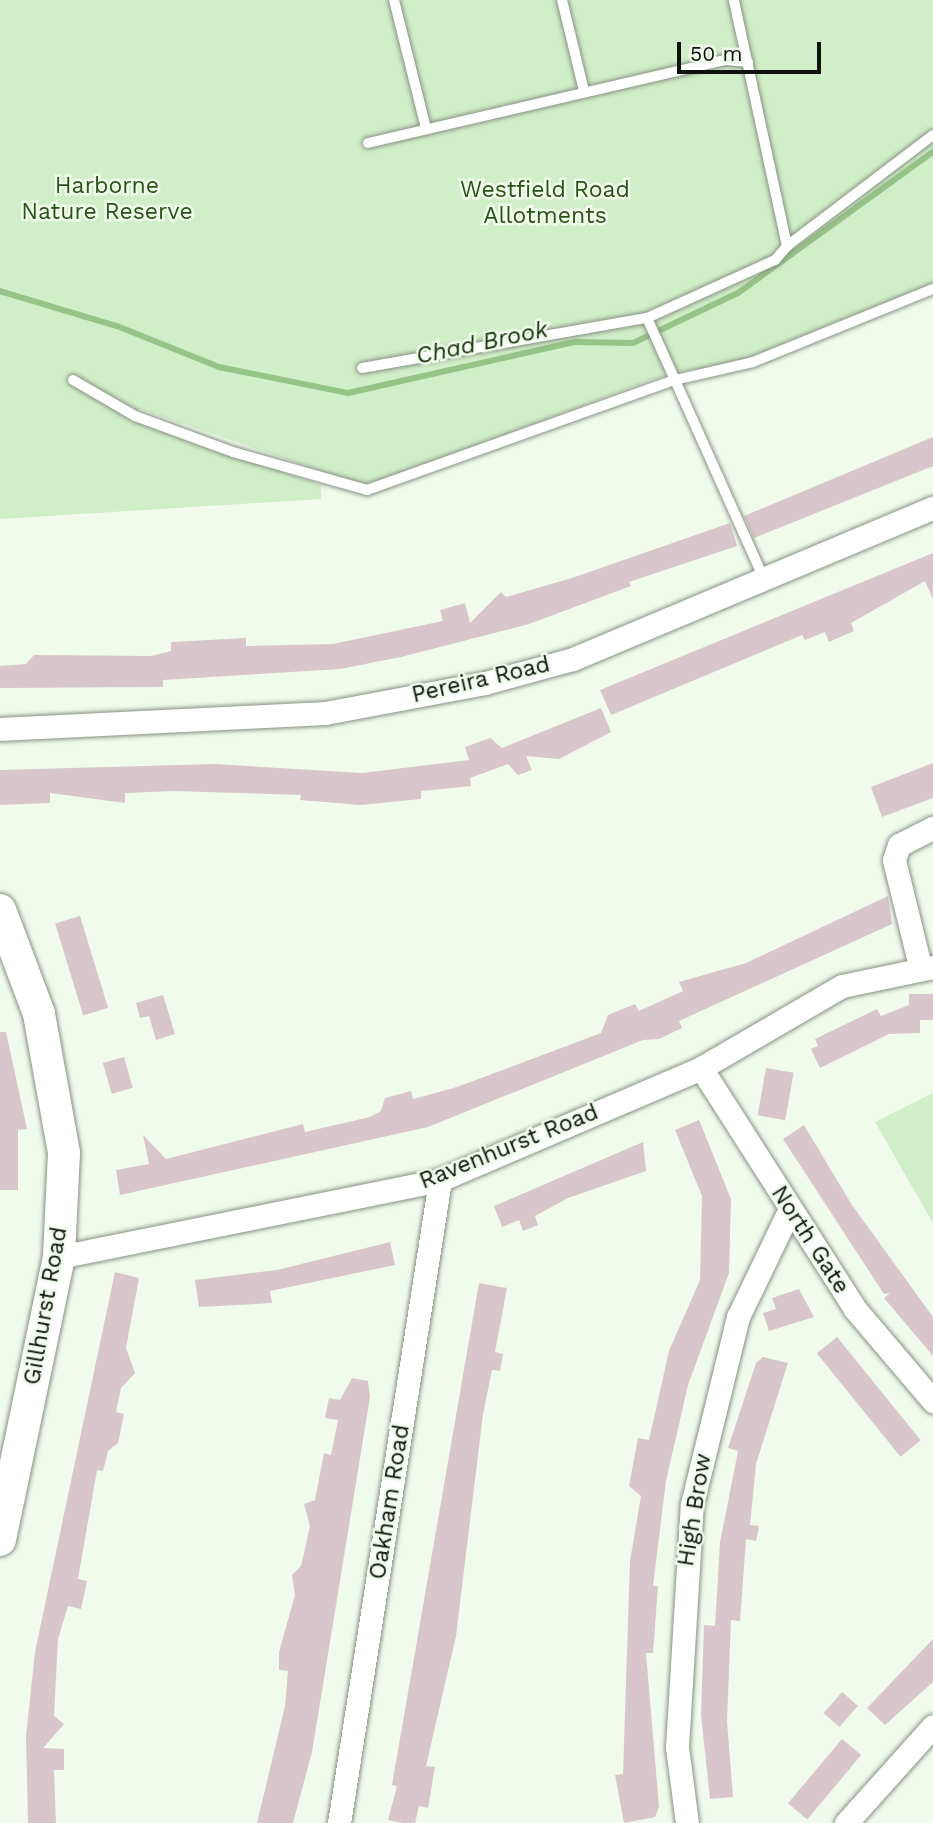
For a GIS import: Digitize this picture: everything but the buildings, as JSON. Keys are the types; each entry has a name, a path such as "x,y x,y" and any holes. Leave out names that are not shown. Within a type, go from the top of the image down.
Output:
{"street":[{"name":"Pereira Road","path":"0,729 325,713 485,683 573,659 763,577 933,508"},
{"path":"926,966 894,860 899,845 933,828"},
{"name":"Gillhurst Road","path":"0,910 50,1063 64,1153 59,1257 0,1540"},
{"name":"Ravenhurst Road","path":"59,1257 440,1181 701,1068 842,986 926,966"},
{"name":"North Gate","path":"701,1068 789,1211 855,1309 933,1401"},
{"name":"Oakham Road","path":"339,1823 440,1181"},
{"name":"High Brow","path":"687,1823 677,1747 692,1504 738,1317 789,1211"},
{"path":"847,1822 933,1726"}],"lane":[{"path":"394,0 426,128"},
{"path":"562,0 584,91"},
{"path":"734,0 787,246"},
{"path":"368,143 726,60 748,62"},
{"path":"362,368 651,328 775,260 787,246 933,135"},
{"path":"73,380 135,416 233,452 367,489 675,380 753,362 933,289"},
{"path":"651,328 763,577"}],"green space":[{"name":"Westfield Road Allotments","path":"0,0 933,0 933,285 738,363 670,373 366,486 139,409 134,420 321,485 321,499 0,519"},
{"path":"933,1093 933,1223 875,1122"}],"waterway":[{"name":"Chad Brook","path":"0,291 117,326 219,367 348,393 575,342 633,343 738,293 933,152"}],"park label":[{"name":"Harborne Nature Reserve","path":"107,199"}]}
